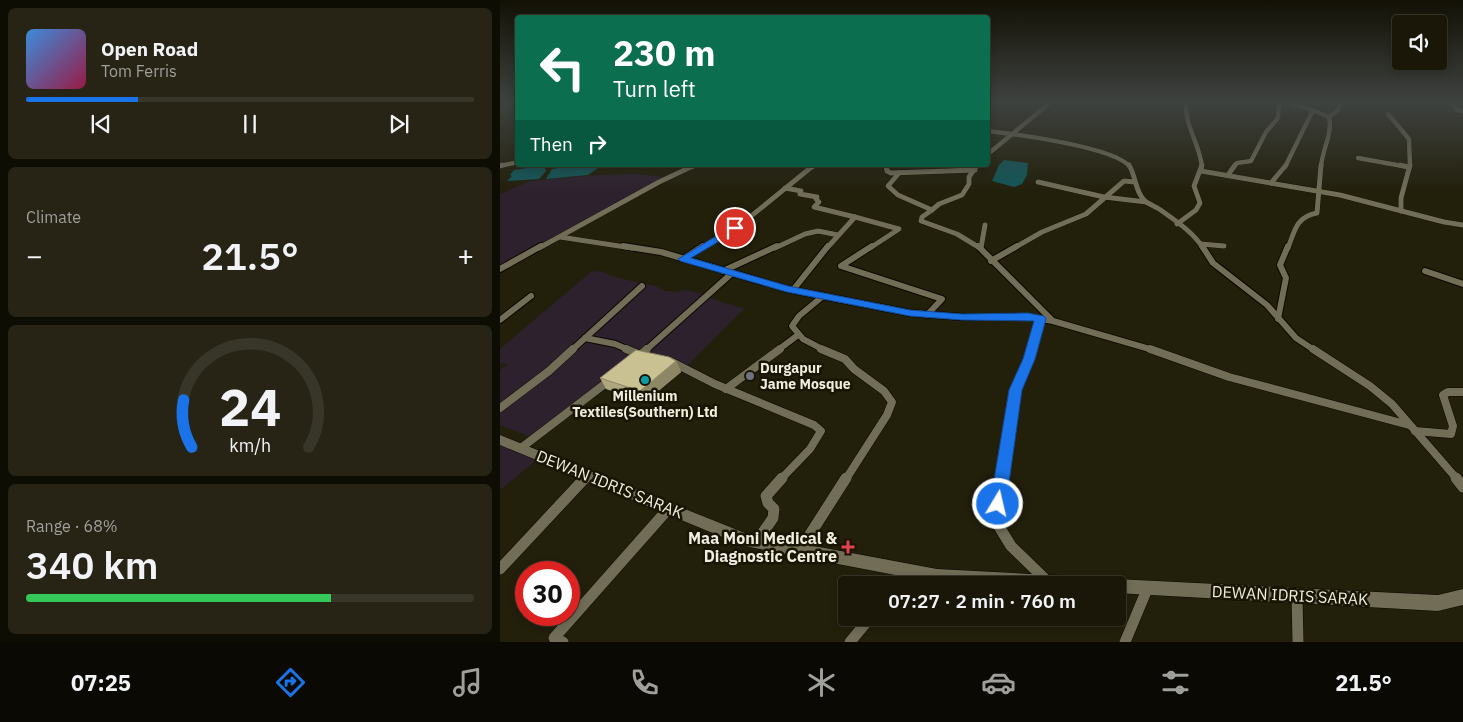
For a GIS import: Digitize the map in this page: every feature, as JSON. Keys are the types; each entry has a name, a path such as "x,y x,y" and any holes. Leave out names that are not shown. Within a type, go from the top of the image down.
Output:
{"main road":[{"name":"DEWAN IDRIS SARAK","path":"500,440 744,539 937,576"},
{"name":"DEWAN IDRIS SARAK","path":"1126,586 1438,603 1463,597"}],"street":[{"path":"996,132 1063,142 1118,157 1127,163 1134,173 1140,195 1146,202"},
{"path":"990,152 1015,132"},
{"path":"1176,224 1196,210 1200,203 1194,186 1202,171 1201,156 1192,132"},
{"path":"1228,175 1237,164 1252,161 1266,132"},
{"path":"1271,184 1287,168 1303,132"},
{"path":"1278,319 1286,278 1280,265 1300,220 1306,215 1317,213 1322,156 1330,132"},
{"path":"1401,211 1400,206 1409,167 1409,139 1403,132"},
{"path":"1358,158 1409,167"},
{"path":"500,166 515,163"},
{"path":"500,269 692,167"},
{"path":"683,259 750,217 813,167"},
{"path":"886,167 887,171 899,173 976,168"},
{"path":"976,168 962,195 932,210 922,217 921,221 957,234 980,248 1053,321"},
{"path":"1202,171 1320,192 1463,226"},
{"path":"899,173 889,184 891,191 932,210"},
{"path":"991,261 1042,232 1086,214 1124,181 1136,182"},
{"path":"1038,182 1104,197 1146,202 1161,210 1198,240 1213,263 1262,301 1296,338 1370,386 1392,404 1445,463 1463,487"},
{"path":"785,188 799,190 800,194 817,198 819,202 814,207 852,215 855,218 889,225 898,229 842,266 942,299 927,315"},
{"path":"793,290 838,235 855,218"},
{"path":"980,248 985,225"},
{"path":"637,358 697,305 727,272 805,234 818,231 838,235"},
{"path":"560,237 640,248 793,290 927,315 962,317 1028,316 1053,321 1142,346 1229,376 1412,428 1451,434 1453,426 1443,395 1448,392 1463,392"},
{"path":"1202,244 1224,246"},
{"path":"1425,271 1463,284"},
{"path":"500,408 549,371 642,286"},
{"path":"500,320 531,296"},
{"path":"800,550 887,415 892,402 886,392 871,379 855,370 845,359 806,343 792,326 799,316 823,296"},
{"path":"1040,319 1029,359 1016,390 995,520 1004,539 1041,576"},
{"path":"726,388 798,335"},
{"path":"585,338 615,344 637,358 650,356"},
{"path":"660,358 814,425 821,431 805,455 788,470 766,496 768,503 774,509 773,518 757,541"},
{"path":"521,448 619,372"},
{"path":"500,569 588,475"},
{"path":"563,642 554,638 669,508"},
{"path":"901,576 905,570"},
{"path":"1125,642 1148,587"},
{"path":"1298,595 1298,642"},
{"path":"850,642 863,626"}],"shaded area":[{"path":"635,174 664,177 500,268 500,194 530,181 597,175"},
{"path":"592,271 603,272 614,277 656,286 665,291 676,292 685,290 705,294 652,346 533,438 500,425 500,370 508,364 500,363 500,349"},
{"path":"707,297 744,309 687,366 648,354"},
{"path":"500,442 539,458 500,490"}],"water":[{"path":"1004,160 1028,163 1027,175 1022,184 1014,187 992,181 999,165"},
{"path":"544,167 546,171 539,179 507,181 512,176 510,175 514,170"},
{"path":"562,167 598,168 588,175 546,179 552,169"}],"building":[{"path":"636,350 669,357 676,361 640,391 600,378"}],"place":[{"name":"Durgapur Jame Mosque","path":"750,376"},
{"name":"Millenium Textiles(Southern) Ltd","path":"645,380"},
{"name":"Maa Moni Medical & Diagnostic Centre","path":"848,547"}],"route":[{"path":"735,228 683,259 787,289 910,313 962,317 1028,316 1040,319 1029,359 1016,390 1010,416 998,504"}]}
